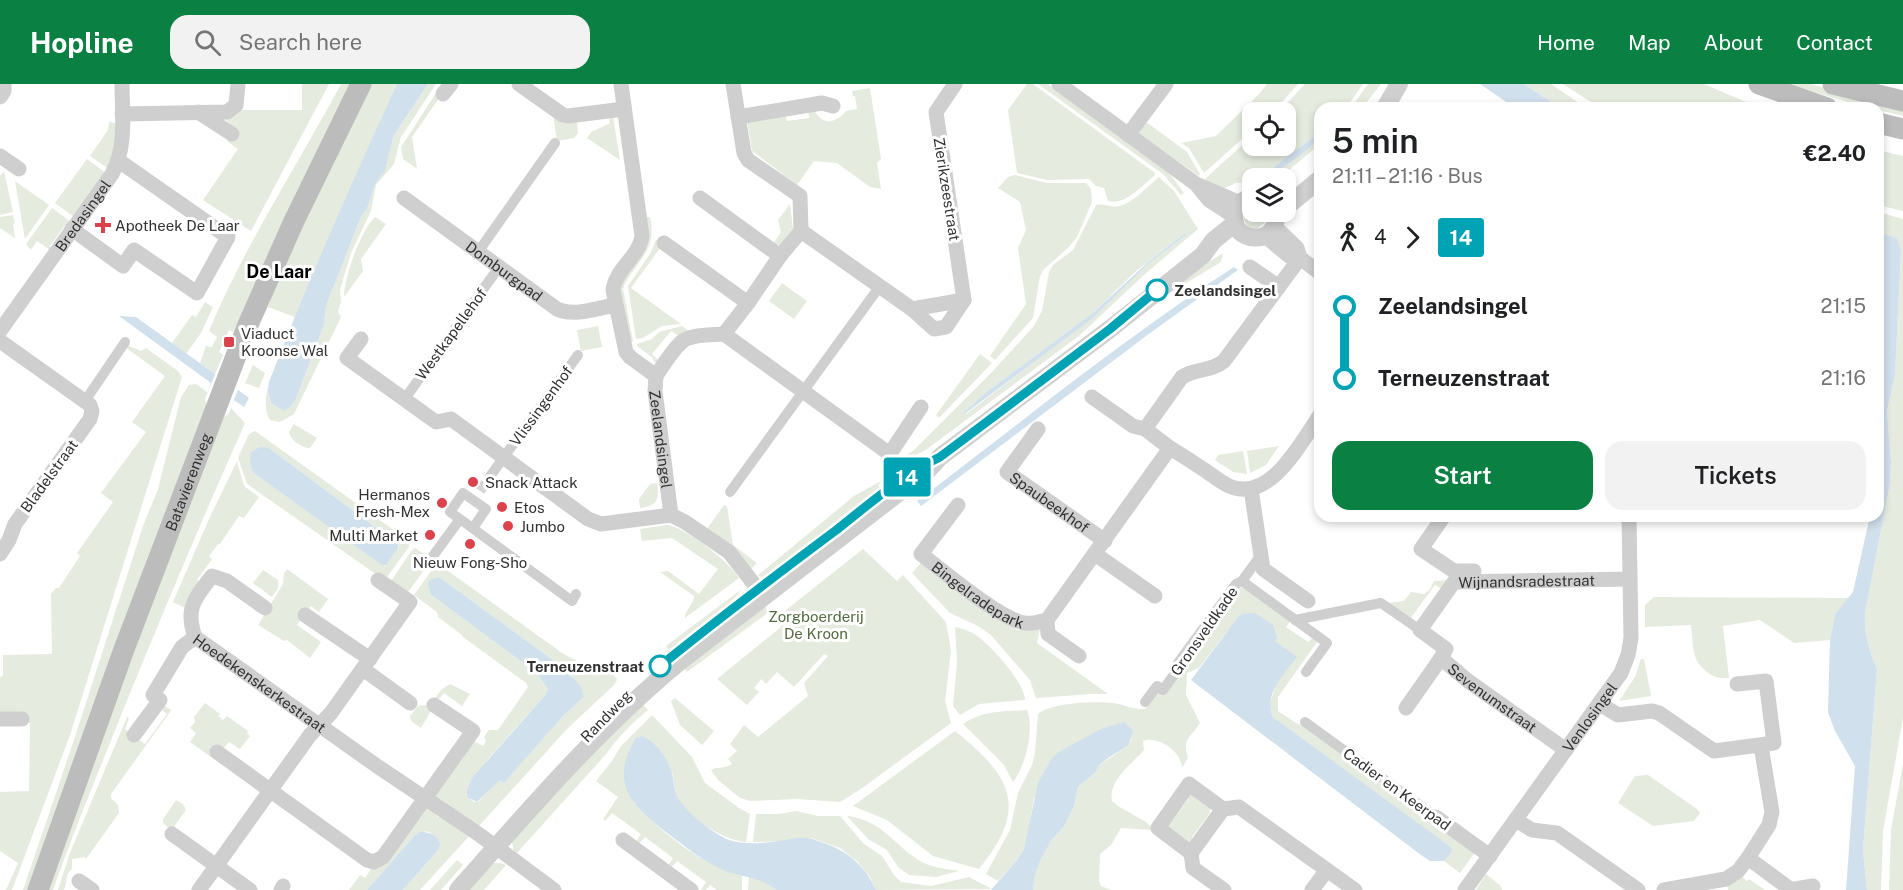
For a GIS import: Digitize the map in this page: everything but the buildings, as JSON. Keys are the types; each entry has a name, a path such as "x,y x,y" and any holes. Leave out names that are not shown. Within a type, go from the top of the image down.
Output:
{"main road":[{"name":"Batavierenweg","path":"38,890 123,652 215,406 294,221 361,84"},
{"path":"1759,84 1810,102"},
{"path":"1833,84 1903,101"},
{"path":"1884,124 1903,129"}],"street":[{"path":"0,97 4,91 4,84"},
{"name":"Bredasingel","path":"0,331 119,161 122,146 122,84"},
{"path":"122,114 226,112 232,110 236,105 238,84"},
{"path":"519,84 563,115 624,109"},
{"name":"Zeelandsingel","path":"621,84 642,236 640,246 615,280 615,305 626,352 656,376 671,515"},
{"path":"724,334 780,256 801,231 800,196 748,160 744,153 733,84"},
{"name":"Zierikzeestraat","path":"955,84 936,112 964,300"},
{"path":"1059,84 1242,215"},
{"path":"1128,135 1166,84"},
{"path":"1388,102 1399,84"},
{"path":"738,117 822,103 833,106"},
{"path":"198,112 232,134"},
{"path":"478,252 555,143"},
{"path":"0,156 19,169"},
{"path":"72,229 123,266 134,250 197,293 228,237 119,161"},
{"path":"1296,182 1314,169"},
{"path":"1296,200 1314,184"},
{"name":"Domburgpad","path":"404,198 564,313 615,305"},
{"path":"700,198 780,256"},
{"name":"Randweg","path":"458,890 493,844 604,715 633,687 928,471 940,457 1110,329 1203,255 1213,241 1242,215"},
{"path":"1245,222 1252,238 1271,222"},
{"path":"1277,222 1290,256 1300,258 1314,268"},
{"path":"801,231 912,309 934,328 946,327 964,300"},
{"path":"664,243 748,303"},
{"path":"1145,429 1182,377 1212,368 1224,361 1300,258"},
{"name":"Westkapellehof","path":"404,400 499,267"},
{"path":"1250,267 1279,287"},
{"path":"730,492 880,286"},
{"path":"912,309 964,300"},
{"path":"656,376 685,339 702,335 724,334 887,452 892,449 921,407"},
{"path":"361,339 347,358 436,422 452,419 594,522 618,523 671,515 729,552 761,592"},
{"path":"0,341 85,401 125,342"},
{"name":"Vlissingenhof","path":"491,476 578,355"},
{"path":"1092,397 1132,426 1145,429 1170,448 1228,486 1235,488 1260,487 1272,478 1314,423"},
{"name":"Bladelstraat","path":"0,554 15,524 90,419 92,411 90,405 85,401"},
{"name":"Spaubeekhof","path":"1038,429 1007,472 1105,541"},
{"path":"1047,620 1170,448"},
{"path":"1251,489 1263,569 1308,601"},
{"path":"473,528 486,509 476,495 463,493 450,512 572,601 576,594"},
{"name":"Bingelradepark","path":"958,505 921,554 1005,616 1023,623 1047,620 1048,634 1079,656"},
{"path":"433,556 460,519"},
{"path":"1440,522 1421,549 1454,572 1630,574"},
{"name":"Venlosingel","path":"1465,890 1621,673 1631,638 1629,522"},
{"path":"1095,554 1155,596"},
{"name":"Gronsveldkade","path":"1145,702 1157,686 1163,690 1178,669 1175,667 1236,584 1242,581 1261,555"},
{"name":"Wijnandsradestraat","path":"1420,630 1454,582 1630,574"},
{"path":"195,638 191,627 190,608 212,576 227,581 265,608"},
{"path":"199,890 310,735 331,713 410,602 378,580"},
{"name":"Gronsveldkade","path":"1242,581 1326,643 1306,672"},
{"path":"1295,620 1381,603 1446,649 1441,658"},
{"path":"305,615 410,703"},
{"name":"Hoedekenskerkestraat","path":"134,735 160,700 153,695 182,647 195,638 493,844"},
{"name":"Sevenumstraat","path":"1406,708 1441,658 1468,681 1566,750"},
{"path":"1599,704 1618,715 1659,712 1714,752 1774,743 1766,681 1737,684"},
{"path":"217,752 367,860 374,862 383,857 473,731 434,705"},
{"path":"0,719 22,719"},
{"name":"Cadier en Keerpad","path":"1305,722 1490,856"},
{"path":"1664,890 1703,887 1726,879 1738,871 1748,858 1768,825 1772,812 1761,746"},
{"path":"1191,853 1158,828 1189,784 1223,809 1239,807 1355,890"},
{"path":"1223,809 1191,853 1193,868 1224,890"},
{"path":"1516,820 1532,830 1557,832 1638,890"},
{"path":"172,834 250,890"},
{"path":"623,840 691,890"},
{"path":"493,844 554,890"},
{"name":"Randweg","path":"446,890 493,844"},
{"path":"1748,858 1790,890 1813,886"},
{"path":"1312,890 1327,870"}],"green space":[{"path":"302,84 329,84 251,231 203,200 238,149 227,141 235,128 224,118 240,110 302,110"},
{"path":"341,84 351,84 263,274 233,332 229,330 219,352 223,355 215,374 200,363 206,346 212,347 217,337 209,331 255,237"},
{"path":"366,84 397,84 295,317 268,307 276,283"},
{"path":"428,84 436,84 401,137 394,164 376,185 371,211 351,253 340,290 341,302 338,312 341,317 294,414 280,422 270,420 266,406 269,382 268,392 271,403 283,411 295,401 324,325 326,306 361,217 367,209 375,184 385,171 394,135"},
{"path":"442,84 449,84 412,137 417,169 403,159 401,147"},
{"path":"1027,84 1033,84 1155,173 1154,176 1127,198 1114,202 1108,201 1104,188 1096,186 1089,179 1047,180 1017,173 1008,110"},
{"path":"1038,84 1048,84 1156,162 1170,174 1184,193 1181,195 1163,174"},
{"path":"1267,84 1298,84 1282,102 1251,102"},
{"path":"1305,84 1363,84 1350,102 1314,102 1314,137 1296,150 1296,102 1288,102"},
{"path":"1368,84 1381,84 1367,102 1355,102"},
{"path":"1524,84 1551,84 1577,102 1551,102"},
{"path":"1563,84 1704,84 1746,102 1591,102"},
{"path":"1787,84 1811,84 1880,102 1848,102"},
{"path":"870,88 881,159 877,163 881,189 870,187 837,163 814,161 797,185 752,151 747,120 785,112 787,121 809,118 808,109 814,108 820,118 833,121 846,111 857,109 852,91"},
{"path":"1884,103 1903,108 1903,116 1884,111"},
{"path":"1242,111 1242,139 1204,173 1189,148 1181,143 1216,136"},
{"path":"553,115 577,121 578,133 574,138 557,141"},
{"path":"609,116 613,116 620,160 587,138 592,131 610,124"},
{"path":"1145,121 1187,152 1199,176 1137,133"},
{"path":"109,122 116,123 116,149 109,169 90,156 108,130"},
{"path":"1314,142 1314,149 1291,168 1281,168"},
{"path":"1242,145 1242,156 1288,156 1274,167 1277,168 1242,168 1242,183 1220,190 1205,179"},
{"path":"1884,151 1903,156 1903,211 1884,206"},
{"path":"87,159 106,173 74,217 55,203"},
{"path":"4,171 13,212 0,215 0,176"},
{"path":"1015,175 1047,183 1086,183 1091,189 1092,202 1077,237 1044,269 1040,276 1033,318 995,360 990,356 1026,304 1018,248 1026,230 1020,202 998,188 1008,177"},
{"path":"1159,177 1174,191 1198,229 1145,274 1080,335 927,449 895,467 894,464 914,450 992,372 1034,326 1042,311 1049,272 1053,265 1073,250 1096,205 1120,206 1125,204","holes":["1185,233 1186,235 1148,264 1098,313 966,414 965,411 989,390 1094,312 1136,271"]},
{"path":"15,181 49,205 25,239"},
{"path":"790,204 793,229 780,245 773,244 781,232 778,220"},
{"path":"52,208 71,222 66,224 50,246 50,250 37,241 31,250 26,244"},
{"path":"1884,214 1903,219 1903,718 1883,831 1881,890 1867,890 1863,850 1877,669 1865,628 1865,613 1890,484 1891,462 1887,411 1895,375 1901,251 1897,238 1884,234"},
{"path":"13,215 15,238 0,228 0,217"},
{"path":"375,217 386,224 361,259 363,271 344,297 354,254 364,232"},
{"path":"644,217 650,217 651,240 623,289 633,341 629,342 620,286"},
{"path":"1245,222 1264,222 1257,229 1248,227"},
{"path":"656,240 663,244 631,288 681,324 662,326 643,338 636,339 628,286 650,254"},
{"path":"1223,253 1221,262 1173,291 1170,287"},
{"path":"782,283 807,301 794,319 769,301"},
{"path":"205,302 213,307 201,333 186,354 172,343 192,315 196,317"},
{"path":"598,326 602,347 581,351 577,330"},
{"path":"682,326 693,334 679,336 671,331 652,354 659,361 657,363 637,346 637,344 652,339 659,332"},
{"path":"127,345 141,351 146,348 178,371 182,377 70,735 12,890 6,890 18,863 0,851 0,792 29,791 30,723 24,723 0,713 0,677 3,676 3,655 52,654 51,594 59,588 80,556 77,553 113,502 101,493 146,432 132,422 165,376 125,347"},
{"path":"980,354 992,363 939,418 936,415"},
{"path":"253,365 265,373 259,388 245,383"},
{"path":"196,384 207,392 205,399 208,408 28,890 23,890 143,526 158,489 181,397 189,385"},
{"path":"231,408 245,423 139,672 53,890 48,890 220,417 228,415"},
{"path":"294,424 317,438 310,448 300,445 292,438 289,432"},
{"path":"255,431 409,541 409,547 387,577 380,577 247,484 238,458 249,434","holes":["269,448 399,546 385,566 255,474"]},
{"path":"1279,446 1266,465 1250,473 1247,451"},
{"path":"1243,451 1247,474 1233,472 1215,460 1218,455"},
{"path":"237,461 244,486 259,497 244,518 239,516 209,556 212,559 197,580 202,584 185,608 173,602"},
{"path":"888,477 878,485 882,491 771,575 757,576 854,496"},
{"path":"657,483 656,501 650,506 640,508 639,499 650,484"},
{"path":"724,505 727,506 733,545 757,563 751,569 707,529"},
{"path":"666,525 683,531 706,546 727,563 739,578 685,618 694,596 660,572 668,571 699,594 718,569 672,538 642,541 640,529"},
{"path":"415,548 429,557 430,562 408,592 391,581"},
{"name":"Zorgboerderij De Kroon","path":"863,549 897,581 903,575 946,622 951,651 945,701 951,723 840,802 798,799 750,801 740,798 718,780 711,770 732,764 728,759 737,751 730,744 744,725 758,737 808,696 804,683 828,656 824,654 794,687 777,672 766,684 761,679 754,688 759,692 747,705 717,679 781,627 786,610"},
{"path":"437,563 562,653 580,662 606,668 617,680 567,729 478,827 435,796 474,741 483,746 486,741 484,737 489,730 498,730 528,687 526,683 438,617 437,612 414,595","holes":["439,577 569,672 584,697 565,714 504,783 500,779 478,802 474,802 466,795 488,759 548,689 536,673 430,594 429,587 435,578"]},
{"path":"921,563 1017,630 1040,628 1037,643 1108,694 1036,698 1030,680 991,635 950,613 912,573"},
{"path":"287,569 328,599 319,612 311,606 297,625 321,642 310,658 287,640 284,641 258,625 283,584 284,573"},
{"path":"263,570 278,580 278,588 272,597 253,583"},
{"path":"1451,580 1443,590 1435,585 1410,619 1387,603 1404,601 1411,592 1424,594 1434,581"},
{"path":"1238,588 1245,588 1291,620 1286,627 1308,642 1312,638 1317,642 1278,697 1278,711 1308,728 1476,851 1460,873 1444,861 1451,853 1451,848 1273,717 1269,705 1275,688 1228,630 1199,668 1187,673 1186,695 1200,723 1188,739 1186,751 1188,758 1182,768 1178,756 1168,746 1155,740 1143,741 1144,750 1117,779 1112,801 1146,822 1154,830 1121,828 1111,845 1100,854 1099,881 1101,886 1111,890 1033,890 1035,875 1041,859 1051,841 1065,825 1074,806 1078,787 1096,772 1099,765 1129,745 1132,739 1034,798 1024,849 998,881 986,874 1010,830 1018,793 1032,765 1038,714 1052,707 1095,702 1145,709"},
{"path":"742,589 731,603 671,652 666,646"},
{"path":"1654,597 1849,598 1835,614 1830,640 1794,643 1760,620 1723,626 1729,678 1724,678 1710,674 1699,664 1694,653 1691,625 1645,627 1645,605"},
{"path":"765,606 769,612 687,672 681,665"},
{"path":"955,627 975,634 993,650 1015,676 1025,700 979,704 960,715 953,706 957,662"},
{"path":"1641,659 1644,659 1651,696 1619,701 1635,677"},
{"path":"450,684 470,694 462,706 444,693 438,700 434,700 441,690"},
{"path":"675,698 714,731 702,745 680,725 671,701"},
{"path":"639,700 648,710 621,735 516,854 513,850 512,839"},
{"path":"205,703 220,714 218,716 223,720 227,716 248,731 250,736 240,749 229,742 223,749 219,747 211,757 190,742 196,733 190,728 195,722 194,717"},
{"path":"162,704 171,710 170,712 111,794 111,798 118,805 119,813 86,859 85,857 72,859 72,869 68,874 64,890 58,890 70,853 127,717 129,718 125,729 145,744 167,714 159,708"},
{"path":"426,705 432,709 421,728 411,721 410,716 418,706"},
{"path":"1027,710 1030,727 1027,748 1025,758 1013,782 1004,765 963,724 986,714"},
{"path":"652,715 692,757 705,783 750,814 746,842 737,841 717,832 688,811 677,796 672,772 633,802 655,824 683,846 713,865 742,875 742,890 717,890 710,885 706,890 701,890 706,882 677,861 670,869 667,867 673,858 645,837 638,845 635,843 641,834 612,813 605,821 603,819 618,797 596,781 621,746"},
{"path":"955,731 990,763 1001,778 1007,794 1009,810 1005,828 979,869 933,856 887,820 853,806"},
{"path":"1903,764 1903,890 1889,890 1891,830"},
{"path":"1648,775 1697,809 1700,813 1694,821 1653,826 1618,803 1635,776"},
{"path":"1189,792 1210,808 1210,813 1192,837 1192,843 1187,844 1166,829 1189,798 1187,796"},
{"path":"176,800 183,804 186,810 170,829 163,823 163,819"},
{"path":"425,805 438,812 436,815 438,817 441,814 471,834 420,890 403,890 439,849 436,839 428,832 414,836 367,890 349,890 360,875 365,878 371,869 378,869"},
{"path":"796,811 818,816 840,816 864,844 882,856 901,882 931,886 969,877 992,889 876,890 870,877 858,862 840,848 811,838 753,842 756,814"},
{"path":"847,816 871,823 881,829 906,851 926,864 959,871 936,877 909,875 898,867 887,850 868,839"},
{"path":"457,860 463,865 441,890 430,890"},
{"path":"491,863 506,865 484,890 464,890"},
{"path":"1486,874 1501,886 1502,890 1476,890"},
{"path":"1740,875 1765,890 1728,890 1727,884"},
{"path":"749,876 764,881 776,890 748,890"}],"water":[{"path":"397,84 428,84 394,135 385,171 375,184 367,209 361,217 326,306 324,325 295,401 283,411 271,403 268,392 269,382 331,232"},
{"path":"1480,84 1524,84 1551,102 1506,102"},
{"path":"1314,137 1314,143 1304,152 1287,165 1274,168 1288,156 1296,156 1296,150"},
{"path":"1185,233 1186,235 1148,264 1093,318 963,415 989,390 1094,312 1148,262"},
{"path":"1884,234 1897,238 1901,251 1895,375 1887,411 1891,462 1890,484 1884,515"},
{"path":"1234,267 1238,270 1150,333 921,506 917,501 1113,351"},
{"path":"119,316 136,317 215,374 223,355 245,372 238,390 249,398 244,407 234,400 228,415 205,399 211,383"},
{"path":"260,447 269,448 398,544 398,548 386,565 382,565 255,474 250,461 251,452"},
{"path":"1869,522 1883,522 1865,613 1865,628 1877,669 1863,850 1867,890 1846,890 1855,766 1835,731 1828,712 1830,640 1835,614 1853,592"},
{"path":"439,577 557,663 581,687 584,697 565,714 504,783 500,780 477,802 467,797 472,778 548,689 537,674 430,594 428,583"},
{"path":"1255,613 1273,625 1277,638 1275,641 1297,657 1276,685 1271,700 1273,717 1452,848 1444,861 1430,861 1421,855 1191,680 1238,617"},
{"path":"1124,722 1133,730 1129,745 1099,765 1096,772 1078,787 1074,806 1065,825 1051,841 1041,859 1035,875 1033,890 991,890 1024,849 1038,783 1052,758 1060,751 1101,729"},
{"path":"642,736 657,747 665,757 673,777 676,794 681,802 716,833 729,840 746,843 801,838 824,843 849,855 867,874 876,890 776,890 753,878 725,871 699,857 646,815 629,794 624,769 636,738"},
{"path":"420,832 435,836 440,844 439,849 403,890 367,890 414,836"}],"pier":[{"path":"223,355 245,372 228,415 205,399"}],"tunnel":[{"path":"480,491 491,475"}],"bus line":[{"name":"14","path":"660,666 730,610 923,465 940,457 1110,329 1157,290"}],"place":[{"name":"Apotheek De Laar","path":"103,225"},
{"name":"Zeelandsingel","path":"1157,290"},
{"name":"Viaduct Kroonse Wal","path":"229,342"},
{"name":"Snack Attack","path":"473,482"},
{"name":"Hermanos Fresh-Mex","path":"442,503"},
{"name":"Etos","path":"502,507"},
{"name":"Jumbo","path":"508,526"},
{"name":"Multi Market","path":"430,535"},
{"name":"Nieuw Fong-Sho","path":"470,544"},
{"name":"Terneuzenstraat","path":"660,666"}],"district":[{"name":"De Laar","path":"279,271"}]}
